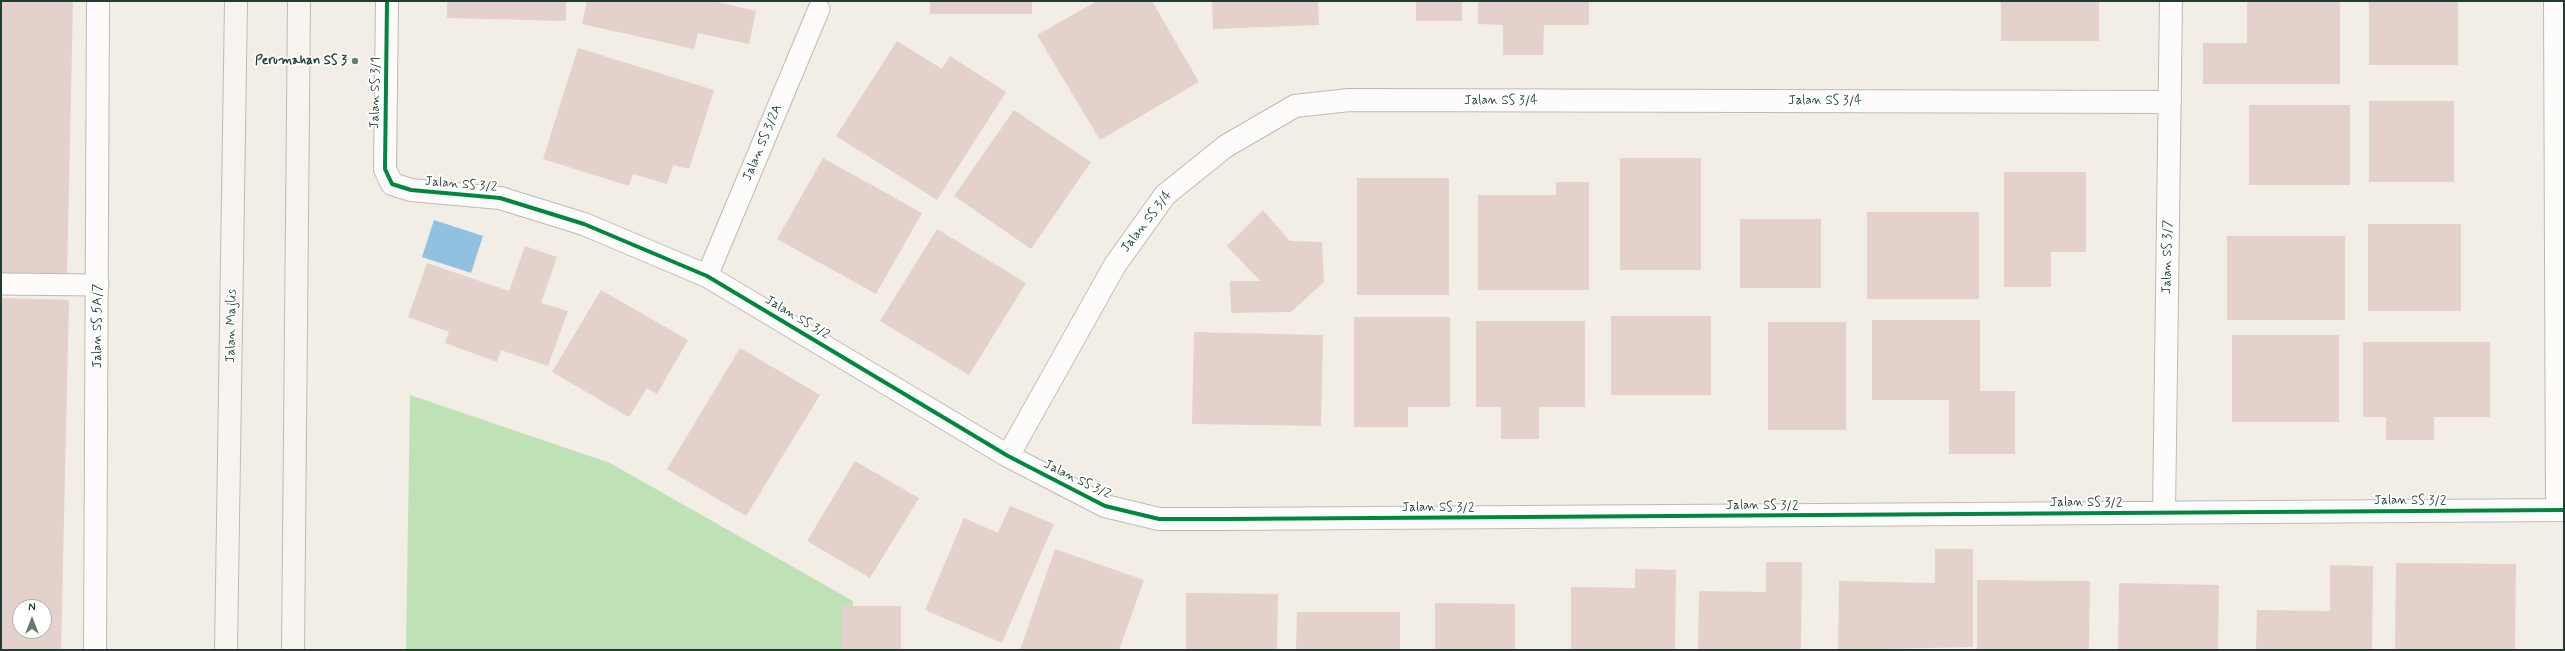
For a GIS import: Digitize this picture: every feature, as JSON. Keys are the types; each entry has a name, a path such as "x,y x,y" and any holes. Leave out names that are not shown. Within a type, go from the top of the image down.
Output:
{"main road":[{"name":"Jalan Majlis","path":"226,650 236,1"},
{"path":"293,650 299,1"}],"street":[{"name":"Jalan SS 5A/7","path":"95,650 98,285 98,1"},
{"name":"Jalan SS 3/1","path":"386,1 385,169 392,184"},
{"name":"Jalan SS 3/7","path":"2164,513 2171,1"},
{"path":"2554,1 2560,510"},
{"name":"Jalan SS 3/4","path":"1008,456 1115,265 1165,195 1226,146 1295,106 1349,100 2170,102"},
{"name":"Jalan SS 3/2","path":"392,184 411,190 500,198 584,224 707,276 1008,456 1105,506 1159,519 2560,510"}],"lane":[{"name":"Jalan SS 3/2A","path":"707,276 819,9"},
{"path":"1,284 98,285"}],"green space":[{"path":"410,395 610,463 853,601 853,650 406,650"}],"water":[{"path":"434,220 483,236 471,273 422,257"}],"building":[{"path":"1,1 73,1 67,276 1,275"},
{"path":"447,1 566,1 566,21 447,18"},
{"path":"587,1 713,1 756,11 749,44 698,33 694,49 582,24"},
{"path":"930,1 1032,1 1032,14 930,14"},
{"path":"1097,1 1152,1 1199,82 1100,140 1037,35"},
{"path":"1212,1 1318,1 1319,25 1213,29"},
{"path":"1416,1 1462,1 1462,21 1416,21"},
{"path":"1478,1 1589,1 1589,25 1544,25 1543,55 1503,55 1503,25 1478,24"},
{"path":"2001,1 2099,1 2099,41 2001,41"},
{"path":"2247,1 2340,1 2340,84 2203,84 2203,43 2247,43"},
{"path":"2369,1 2458,1 2458,65 2369,65"},
{"path":"897,41 942,69 950,56 1006,92 937,200 836,136"},
{"path":"578,48 714,90 689,169 673,165 667,184 633,174 629,186 543,159"},
{"path":"2369,101 2454,101 2454,182 2369,182"},
{"path":"2249,105 2350,105 2350,185 2249,185"},
{"path":"1014,110 1091,162 1031,249 954,196"},
{"path":"823,158 922,213 876,294 777,239"},
{"path":"1620,158 1701,158 1701,270 1620,270"},
{"path":"2004,172 2086,172 2086,252 2051,252 2051,287 2004,287"},
{"path":"1357,178 1449,178 1449,295 1357,295"},
{"path":"1556,182 1589,182 1589,290 1478,290 1478,195 1556,195"},
{"path":"1263,210 1290,241 1322,242 1324,282 1291,312 1231,313 1230,281 1260,281 1227,246"},
{"path":"1867,212 1979,212 1979,299 1867,299"},
{"path":"1740,219 1821,219 1821,288 1740,288"},
{"path":"2368,224 2461,224 2461,311 2368,311"},
{"path":"937,229 1026,283 969,375 880,321"},
{"path":"2227,236 2345,236 2345,320 2227,320"},
{"path":"525,246 557,257 541,303 568,311 548,366 501,350 497,362 445,343 449,332 408,317 427,263 509,291"},
{"path":"601,290 688,340 657,394 647,388 629,417 552,372"},
{"path":"1,298 69,300 61,650 1,650"},
{"path":"1611,316 1711,316 1711,395 1611,395"},
{"path":"1354,317 1450,317 1450,407 1408,407 1408,427 1354,427"},
{"path":"1872,320 1980,320 1980,391 2015,391 2015,454 1949,454 1949,400 1872,400"},
{"path":"1476,321 1585,321 1585,407 1539,407 1539,439 1501,439 1501,407 1476,407"},
{"path":"1768,322 1846,322 1846,430 1768,430"},
{"path":"1194,332 1323,335 1321,426 1192,424"},
{"path":"2232,335 2339,335 2339,422 2232,422"},
{"path":"2363,342 2490,342 2490,417 2434,417 2434,440 2386,440 2386,417 2363,417"},
{"path":"740,348 820,395 746,516 667,469"},
{"path":"855,461 919,498 870,578 807,541"},
{"path":"1010,506 1054,524 1002,643 925,610 964,518 998,533"},
{"path":"1055,549 1144,580 1119,650 1020,650"},
{"path":"1935,549 1973,549 1973,647 1838,650 1839,581 1935,583"},
{"path":"1766,562 1802,562 1801,650 1698,650 1699,591 1766,592"},
{"path":"2396,563 2516,564 2515,650 2395,650"},
{"path":"2330,565 2373,566 2372,650 2256,650 2257,610 2330,611"},
{"path":"1635,569 1676,570 1675,650 1571,650 1571,587 1635,588"},
{"path":"1977,580 2090,581 2089,650 1977,650"},
{"path":"2119,583 2219,585 2218,650 2118,650"},
{"path":"1186,593 1278,594 1277,650 1186,650"},
{"path":"1435,603 1515,604 1515,650 1435,650"},
{"path":"842,606 901,606 901,650 842,650"},
{"path":"1297,612 1400,612 1400,650 1296,650"}],"cycle path":[{"path":"387,1 385,169 392,184 411,190 500,198 584,224 707,276 1008,456 1105,506 1159,519 2564,510"}],"place":[{"name":"Perumahan SS 3","path":"355,61"}]}
